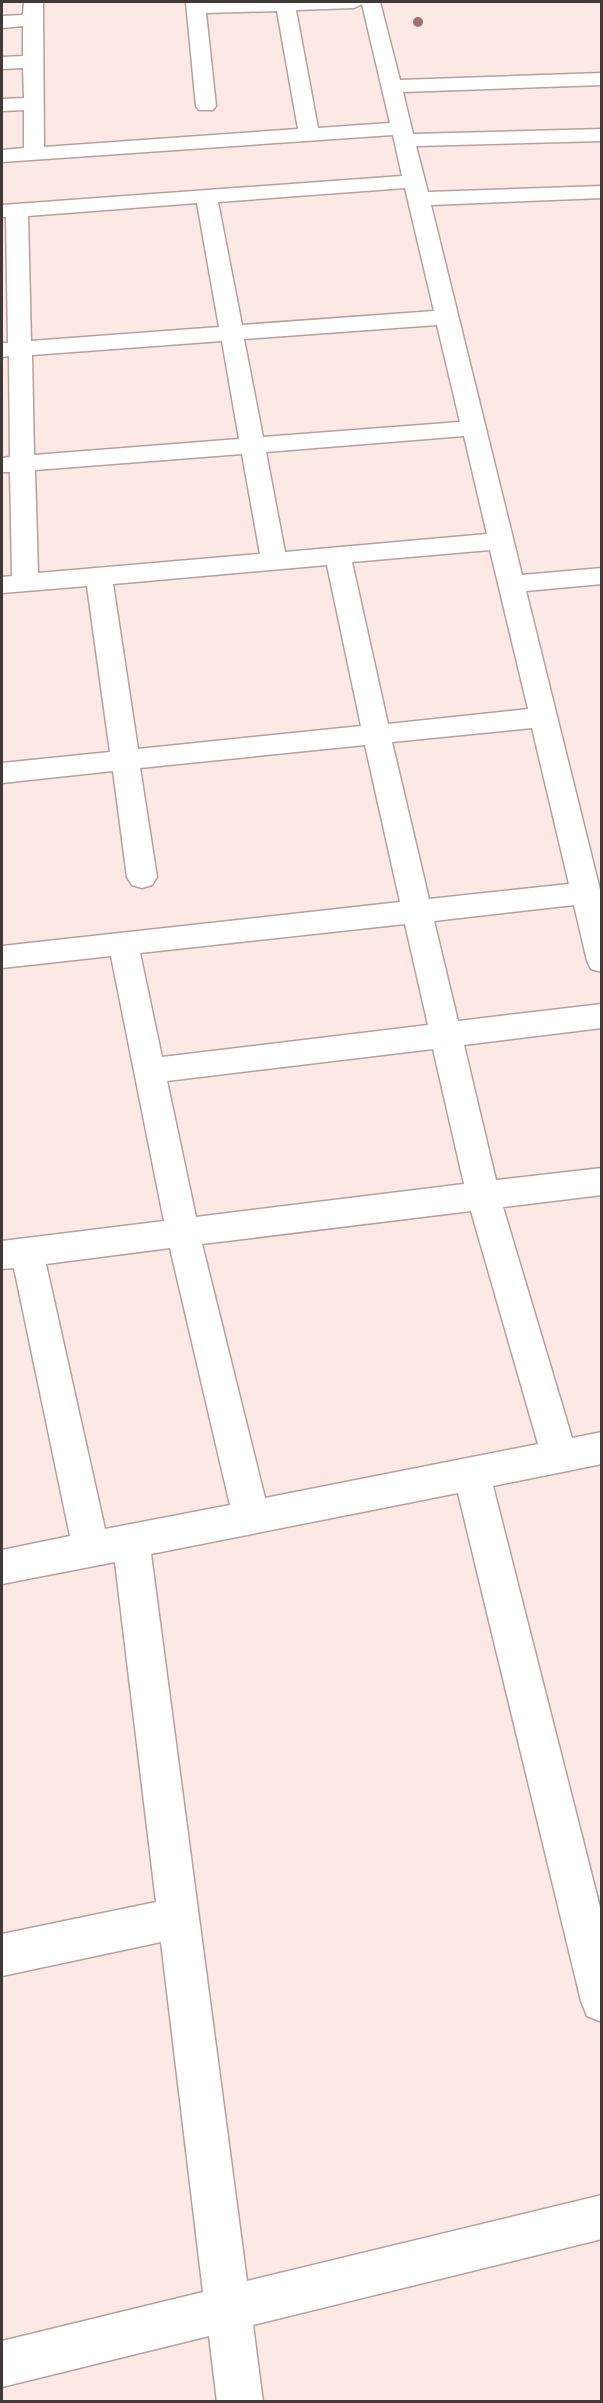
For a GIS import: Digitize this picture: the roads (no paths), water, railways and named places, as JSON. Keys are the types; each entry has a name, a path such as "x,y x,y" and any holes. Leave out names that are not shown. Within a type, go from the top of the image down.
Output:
{"street":[{"path":"206,106 195,5 354,2"},
{"path":"371,2 602,961"},
{"path":"285,4 309,134"},
{"path":"2,22 33,11 34,154"},
{"path":"2,63 34,61"},
{"path":"392,86 602,79"},
{"path":"2,105 34,103"},
{"path":"2,156 309,134 602,135"},
{"path":"501,541 13,584 9,210 206,195 418,190 598,192 602,216"},
{"path":"206,195 274,561"},
{"path":"11,350 448,316"},
{"path":"12,464 475,428"},
{"path":"338,555 376,734 483,1196 559,1456"},
{"path":"512,584 602,576"},
{"path":"99,577 142,878"},
{"path":"2,773 544,717"},
{"path":"2,957 585,892"},
{"path":"123,943 183,1233 250,1517"},
{"path":"149,1071 602,1016"},
{"path":"91,1549 14,1253 602,1181"},
{"path":"2,1567 602,1448"},
{"path":"472,1474 602,2001"},
{"path":"131,1541 240,2402"},
{"path":"2,1955 179,1918"},
{"path":"2,2364 602,2217"}]}
